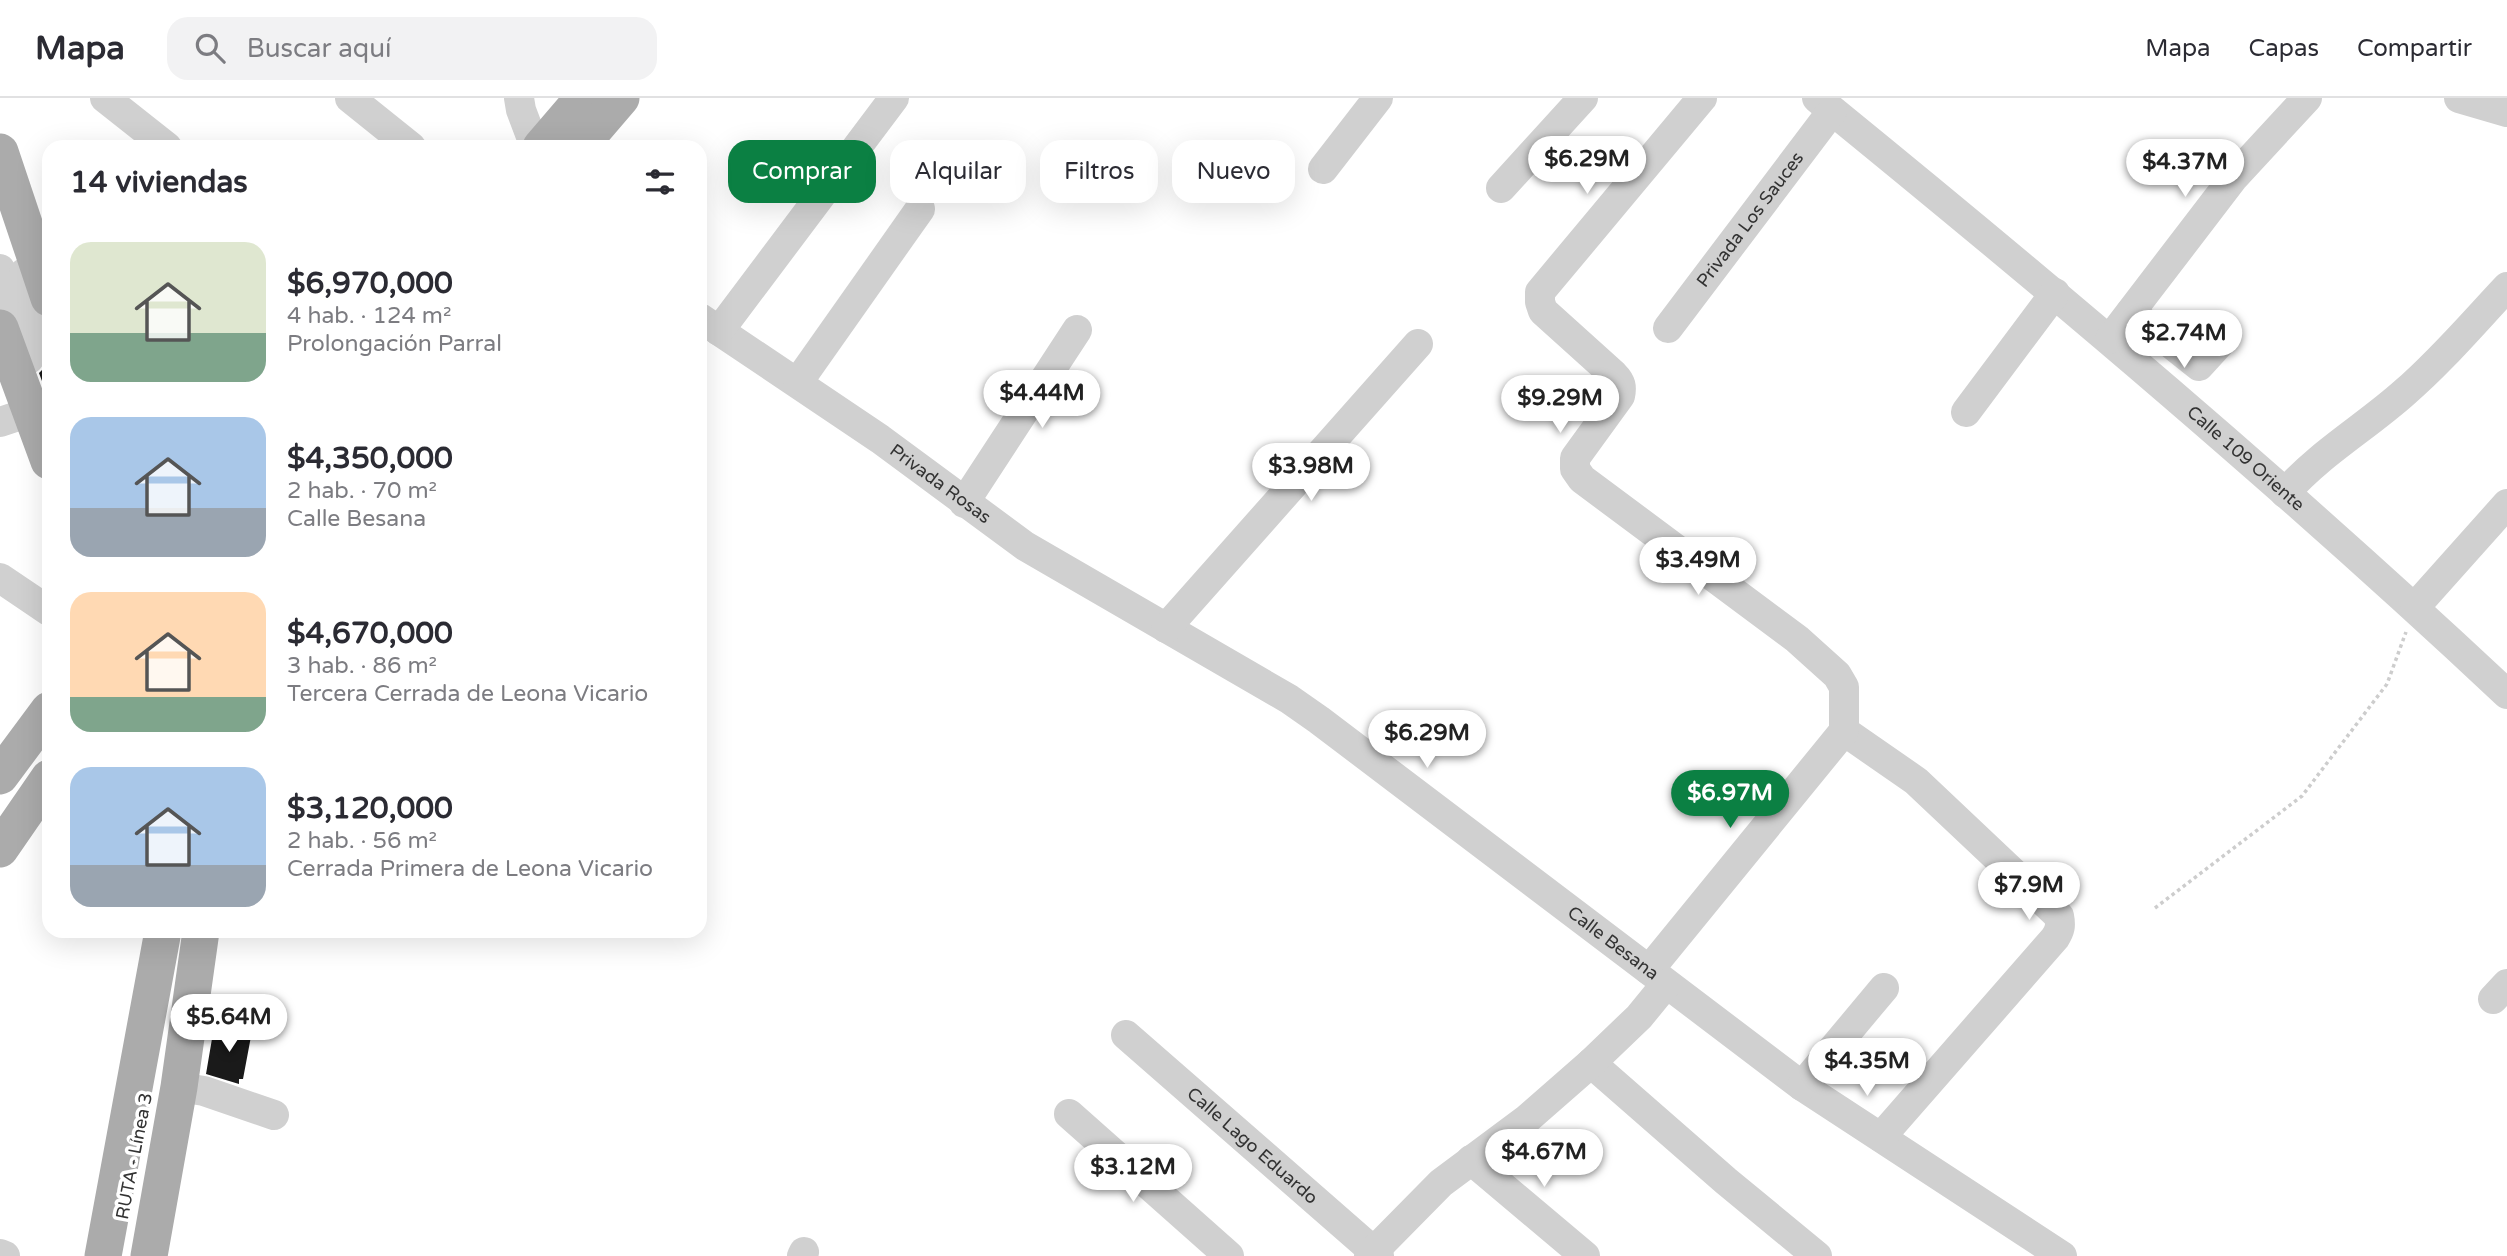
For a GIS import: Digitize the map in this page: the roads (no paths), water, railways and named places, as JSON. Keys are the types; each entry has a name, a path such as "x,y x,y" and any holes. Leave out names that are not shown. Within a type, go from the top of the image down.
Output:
{"main road":[{"path":"585,140 621,98"},
{"path":"546,140 572,102"},
{"path":"0,152 42,273"},
{"path":"0,328 26,419 42,448"},
{"path":"0,776 42,719"},
{"path":"0,849 42,788"},
{"path":"103,1256 162,938"},
{"path":"149,1256 179,1087 200,938"}],"street":[{"path":"105,98 157,140"},
{"path":"350,98 402,140"},
{"path":"519,98 532,140"},
{"name":"Privada Rosas","path":"894,98 709,325 880,439 1025,546 1166,628"},
{"path":"1323,169 1378,98"},
{"path":"1501,188 1583,98"},
{"path":"1374,1254 1441,1184 1527,1119 1639,1017 1657,977 1844,716 1844,687 1838,675 1797,639 1582,479 1575,469 1575,458 1620,396 1622,388 1614,375 1543,311 1540,292 1702,98"},
{"path":"2110,339 2234,177 2307,98"},
{"path":"2459,98 2507,112"},
{"name":"Calle 109 Oriente","path":"1825,104 2110,339 2415,607 2507,694"},
{"name":"Privada Los Sauces","path":"1668,328 1825,104"},
{"path":"0,209 42,323"},
{"path":"798,382 920,209"},
{"path":"0,269 26,419"},
{"path":"2286,493 2305,470 2403,394 2428,371 2507,287"},
{"path":"1966,412 2055,293"},
{"path":"2131,312 2199,366 2220,344"},
{"path":"964,503 1077,330"},
{"path":"1166,628 1418,344"},
{"path":"2415,607 2507,504"},
{"path":"0,578 42,606"},
{"name":"Calle Besana","path":"1166,628 1289,699 1320,720 1802,1086 2062,1256"},
{"path":"1844,716 2059,916 2061,923 2061,929 2055,938 1881,1137"},
{"name":"RUTA - Línea 3","path":"113,1256 145,1105 173,938"},
{"path":"137,1256 183,938"},
{"path":"1802,1086 1884,988"},
{"name":"Calle Lago Eduardo","path":"1126,1035 1374,1254"},
{"path":"1591,1063 1817,1256"},
{"path":"179,1087 204,1091 274,1115"},
{"path":"1069,1114 1229,1256"},
{"path":"1471,1160 1585,1256"}]}
